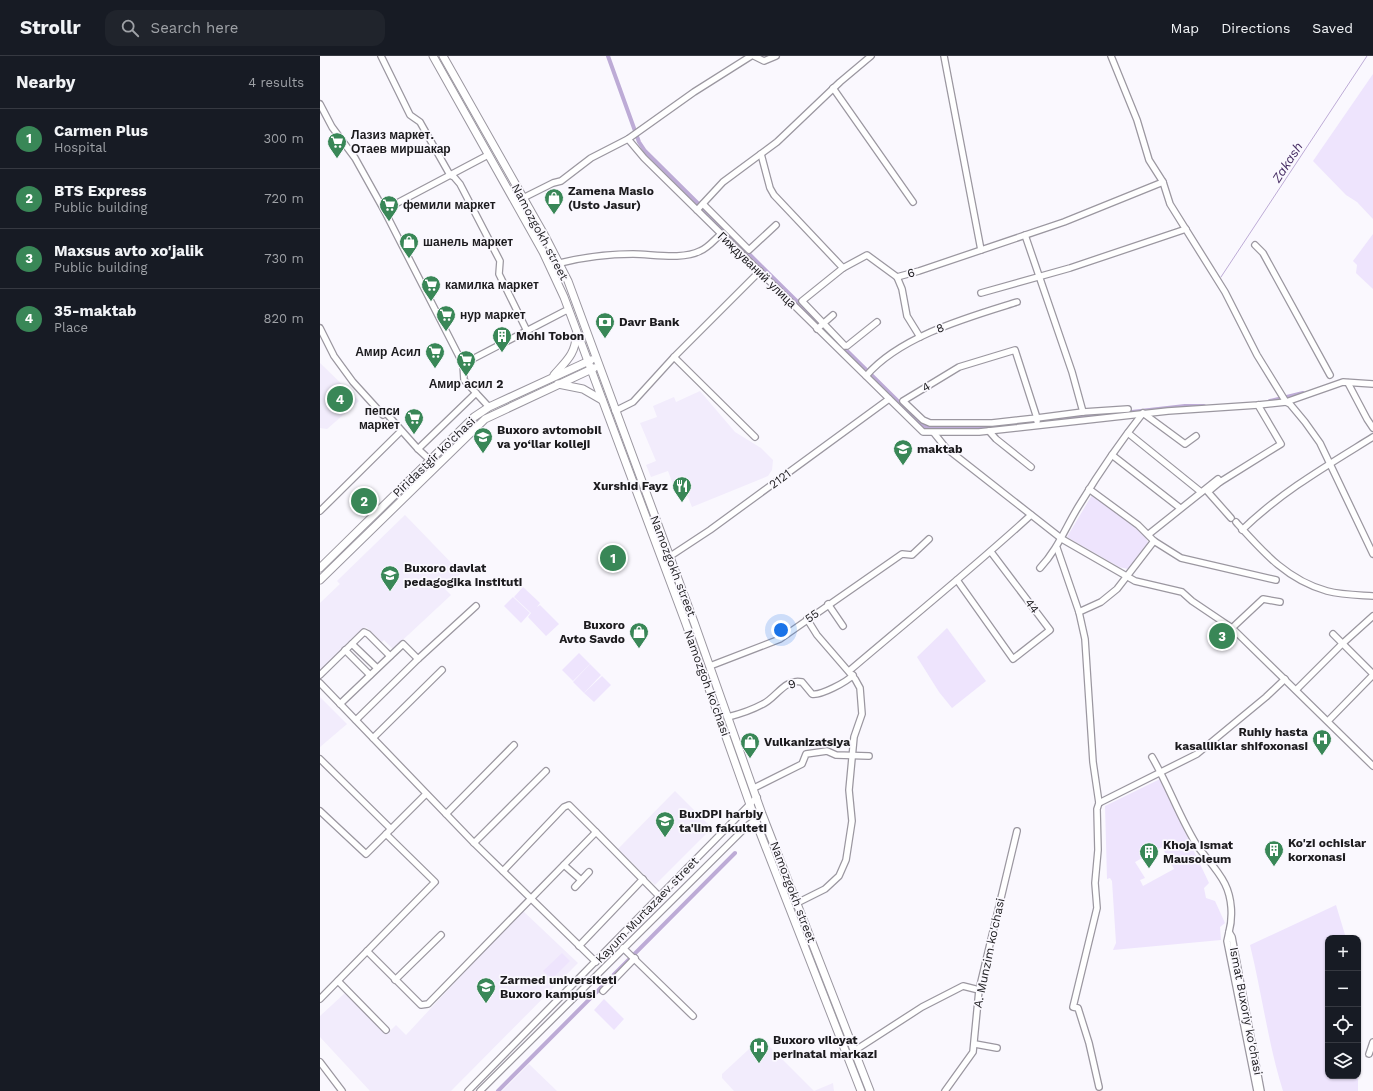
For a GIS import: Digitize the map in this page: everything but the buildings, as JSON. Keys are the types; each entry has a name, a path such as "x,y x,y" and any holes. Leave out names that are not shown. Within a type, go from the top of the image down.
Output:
{"main road":[{"name":"Namozgokh street","path":"433,56 546,257 577,331 603,402"},
{"name":"Namozgokh street","path":"443,56 560,263 710,666 762,814 870,1091"},
{"path":"463,110 471,106"},
{"path":"552,378 572,354 576,342 577,331"},
{"name":"Piridastgir ko'chasi","path":"320,568 474,417 489,407 595,359"},
{"name":"Piridastgir ko'chasi","path":"320,580 484,418 598,366"},
{"path":"558,384 587,390 597,395 603,402"},
{"name":"Namozgoh ko'chasi","path":"603,402 755,820 843,1044"},
{"path":"843,1044 853,1048"},
{"path":"843,1044 861,1091"}],"street":[{"path":"381,56 410,115 420,122 450,175 457,179 500,261 499,274 527,331"},
{"path":"523,198 553,184 561,182 591,158 628,138 694,92 753,56 764,61 776,56"},
{"path":"944,56 981,250"},
{"path":"1111,56 1138,120 1149,160 1163,182 1170,204 1225,292 1257,355 1284,399 1305,422 1320,443 1371,544 1373,554"},
{"path":"776,225 749,250 700,207 717,187 732,174 776,142 868,57"},
{"path":"833,88 913,202"},
{"path":"320,104 332,127 355,158 384,210 463,364 464,380 489,407"},
{"name":"Гиждуваний улица","path":"628,138 644,158 700,207 721,234 820,327 866,376 923,432 934,433"},
{"path":"761,154 770,188 774,195 843,268"},
{"path":"384,210 488,155"},
{"name":"6","path":"820,327 803,303 803,298 843,268 867,255 897,277 1064,222 1163,182"},
{"path":"982,293 1039,277 1186,229"},
{"path":"560,263 580,258 614,255 669,256 695,253 701,251 721,234"},
{"path":"1026,235 1072,372 1083,412"},
{"path":"1255,245 1263,253 1330,375"},
{"path":"615,410 633,402 760,271"},
{"path":"897,277 902,289 907,316 920,336"},
{"name":"8","path":"866,376 871,370 920,336 954,322 1017,302"},
{"path":"463,364 565,311 569,311"},
{"path":"833,315 820,327 847,346 877,322"},
{"path":"320,328 334,356 353,382 383,415 386,413 401,431 430,460"},
{"name":"4","path":"903,401 959,367 1015,350 1038,421"},
{"path":"674,358 754,437"},
{"path":"895,404 903,401 923,420 930,423 992,423 1143,414 1258,405 1342,382 1373,384"},
{"path":"1348,382 1367,420 1373,428"},
{"path":"418,449 476,393"},
{"name":"2121","path":"669,557 710,530 889,399"},
{"path":"1258,405 1281,444 1220,482 1208,492 1242,530 1282,569 1301,581 1329,591 1373,596"},
{"path":"934,433 989,431 1083,412 1128,409"},
{"path":"1040,568 1052,556 1062,539 1064,530 1089,489 1112,455 1143,414"},
{"path":"1143,414 1185,444 1196,436"},
{"path":"320,511 401,431"},
{"path":"989,431 996,439 1031,466"},
{"path":"934,433 946,448 1062,539 1134,581 1182,592 1192,601 1232,628 1328,720 1373,766"},
{"path":"1128,433 1201,492"},
{"path":"1242,530 1278,500 1330,463 1373,437"},
{"path":"1112,455 1180,508"},
{"path":"1149,534 1218,478 1220,482"},
{"path":"1089,489 1128,517 1149,534 1154,541 1181,558 1276,580"},
{"name":"9","path":"728,717 764,704 784,686 792,683 802,682 812,694 816,694 836,686 942,591 991,552 1032,515"},
{"name":"55","path":"710,666 780,640 828,604 902,554 912,555 929,539"},
{"path":"1079,612 1101,602 1117,589 1154,541"},
{"path":"1057,548 1079,612 1085,639 1093,762 1099,803 1097,809 1098,850 1095,883 1097,908 1072,1007 1078,1008 1089,1043 1098,1087"},
{"name":"44","path":"957,580 1013,659 1050,630 991,552"},
{"path":"1232,628 1263,599 1280,602"},
{"path":"828,604 843,626"},
{"path":"356,720 418,659 476,606"},
{"path":"1296,690 1342,644 1373,616"},
{"path":"797,903 825,889 839,876 843,869 849,846 852,821 850,790 854,737 862,714 860,688 851,673 817,635 807,619"},
{"path":"320,675 364,632 390,656"},
{"path":"1328,720 1373,675 1333,634"},
{"path":"352,644 377,668"},
{"path":"340,704 403,644 418,659"},
{"path":"345,650 370,675"},
{"path":"373,738 442,670"},
{"path":"1099,803 1197,754 1266,697 1285,679"},
{"path":"320,683 474,843 596,962"},
{"path":"446,814 514,745"},
{"path":"754,788 802,764 806,754 827,751 836,755 869,756"},
{"name":"Ismat Buxoriy ko'chasi","path":"1152,757 1199,847 1211,861 1225,884 1231,907 1231,923 1227,942 1257,1091"},
{"path":"320,759 391,829"},
{"path":"474,843 546,771"},
{"path":"320,811 366,854 426,794"},
{"name":"Kayum Murtazaev street","path":"468,1091 757,797"},
{"path":"503,871 564,807 569,805 644,879 660,897"},
{"name":"Kayum Murtazaev street","path":"480,1091 746,826 762,814"},
{"name":"A. Munzim ko'chasi","path":"945,1091 973,1052 975,1044 979,990 1017,831"},
{"path":"367,951 421,1005 428,1004 596,832"},
{"path":"320,999 435,882 386,834"},
{"path":"564,865 581,880"},
{"path":"575,887 589,872"},
{"path":"579,946 644,879"},
{"name":"Ismat Buxoriy ko'chasi","path":"1229,932 1232,936 1262,1091"},
{"path":"396,980 440,935"},
{"path":"623,948 693,1016"},
{"path":"603,991 632,956"},
{"path":"591,967 598,974"},
{"path":"338,981 386,1030"},
{"path":"853,1048 922,1007 963,986 979,990"},
{"path":"1369,1054 1373,1042"},
{"path":"975,1044 997,1048"},
{"path":"320,1062 342,1091"}],"shaded area":[{"path":"1373,74 1373,219 1357,202 1346,195 1313,161"},
{"path":"1373,234 1373,289 1356,273 1357,265 1353,261"},
{"path":"320,363 359,401 327,429 320,428"},
{"path":"700,391 735,432 761,448 773,460 772,470 768,476 692,507 688,497 683,499 679,489 675,490 668,471 651,477 646,465 656,461 640,423 657,417 653,406 674,397 676,402"},
{"path":"1092,495 1132,522 1139,529 1149,544 1128,569 1119,567 1067,537"},
{"name":"Buxoro davlat pedagogika instituti","path":"405,515 461,573 445,589 451,595 393,649 384,640 382,642 366,627 320,671 320,603 340,584 337,581"},
{"path":"523,587 540,603 537,607 540,605 559,624 546,636 528,617 531,613 514,597"},
{"path":"513,597 530,613 521,623 504,606"},
{"path":"947,628 986,681 952,708 939,692 917,657"},
{"path":"579,653 590,664 573,681 562,670"},
{"path":"590,664 601,675 584,693 573,682"},
{"path":"602,676 611,685 594,702 584,693"},
{"path":"320,697 347,724 320,747"},
{"path":"1160,779 1209,883 1204,888 1206,898 1215,901 1225,923 1220,927 1221,940 1113,950 1116,943 1112,881 1110,878 1107,879 1105,806","holes":["1162,847 1174,869 1143,886 1140,880 1145,878 1135,862"]},
{"name":"BuxDPI harbiy ta'lim fakulteti","path":"675,791 712,828 655,885 618,849"},
{"path":"1336,905 1345,935 1325,935 1325,1079 1358,1079 1358,1091 1283,1091 1273,1055 1250,945"},
{"name":"Zarmed universiteti Buxoro kampusi","path":"522,910 578,963 451,1091 370,1091 320,1037 320,1016 346,992 388,1033 396,1025 406,1035"},
{"path":"562,953 570,961 552,979 543,971"},
{"path":"604,999 624,1019 614,1030 594,1010"},
{"name":"Buxoro viloyat perinatal markazi","path":"761,1038 814,1091 734,1091 722,1078 722,1074"},
{"path":"529,1064 557,1091 502,1091"},
{"name":"Buxoro viloyat perinatal markazi","path":"833,1083 834,1091 814,1091"}],"waterway":[{"path":"608,56 639,142 645,151 832,336"},
{"name":"Zakash","path":"1221,277 1367,56"},
{"path":"841,345 923,426 978,427 1034,423 1185,406 1204,406"},
{"path":"1270,401 1303,393"},
{"path":"498,1091 735,853"}],"place":[{"name":"Лазиз маркет. Отаев миршакар","path":"337,159"},
{"name":"Zamena Maslo (Usto Jasur)","path":"554,215"},
{"name":"фемили маркет","path":"389,222"},
{"name":"шанель маркет","path":"409,259"},
{"name":"камилка маркет","path":"431,302"},
{"name":"нур маркет","path":"446,332"},
{"name":"Davr Bank","path":"605,339"},
{"name":"Mohi Tobon","path":"502,353"},
{"name":"Амир Асил","path":"435,369"},
{"name":"Амир асил 2","path":"466,377"},
{"name":"35-maktab","path":"340,399"},
{"name":"пепси маркет","path":"414,435"},
{"name":"Buxoro avtomobil va yo‘llar kolleji","path":"483,454"},
{"name":"maktab","path":"903,466"},
{"name":"BTS Express","path":"364,501"},
{"name":"Xurshid Fayz","path":"682,503"},
{"name":"Carmen Plus","path":"613,558"},
{"name":"Buxoro davlat pedagogika instituti","path":"390,592"},
{"name":"Maxsus avto xo'jalik","path":"1222,636"},
{"name":"Buxoro Avto Savdo","path":"639,649"},
{"name":"Ruhiy hasta kasalliklar shifoxonasi","path":"1322,756"},
{"name":"Vulkanizatsiya","path":"750,759"},
{"name":"BuxDPI harbiy ta'lim fakulteti","path":"665,838"},
{"name":"Ko'zi ochislar korxonasi","path":"1274,867"},
{"name":"Khoja Ismat Mausoleum","path":"1149,869"},
{"name":"Zarmed universiteti Buxoro kampusi","path":"486,1004"},
{"name":"Buxoro viloyat perinatal markazi","path":"759,1064"}]}
